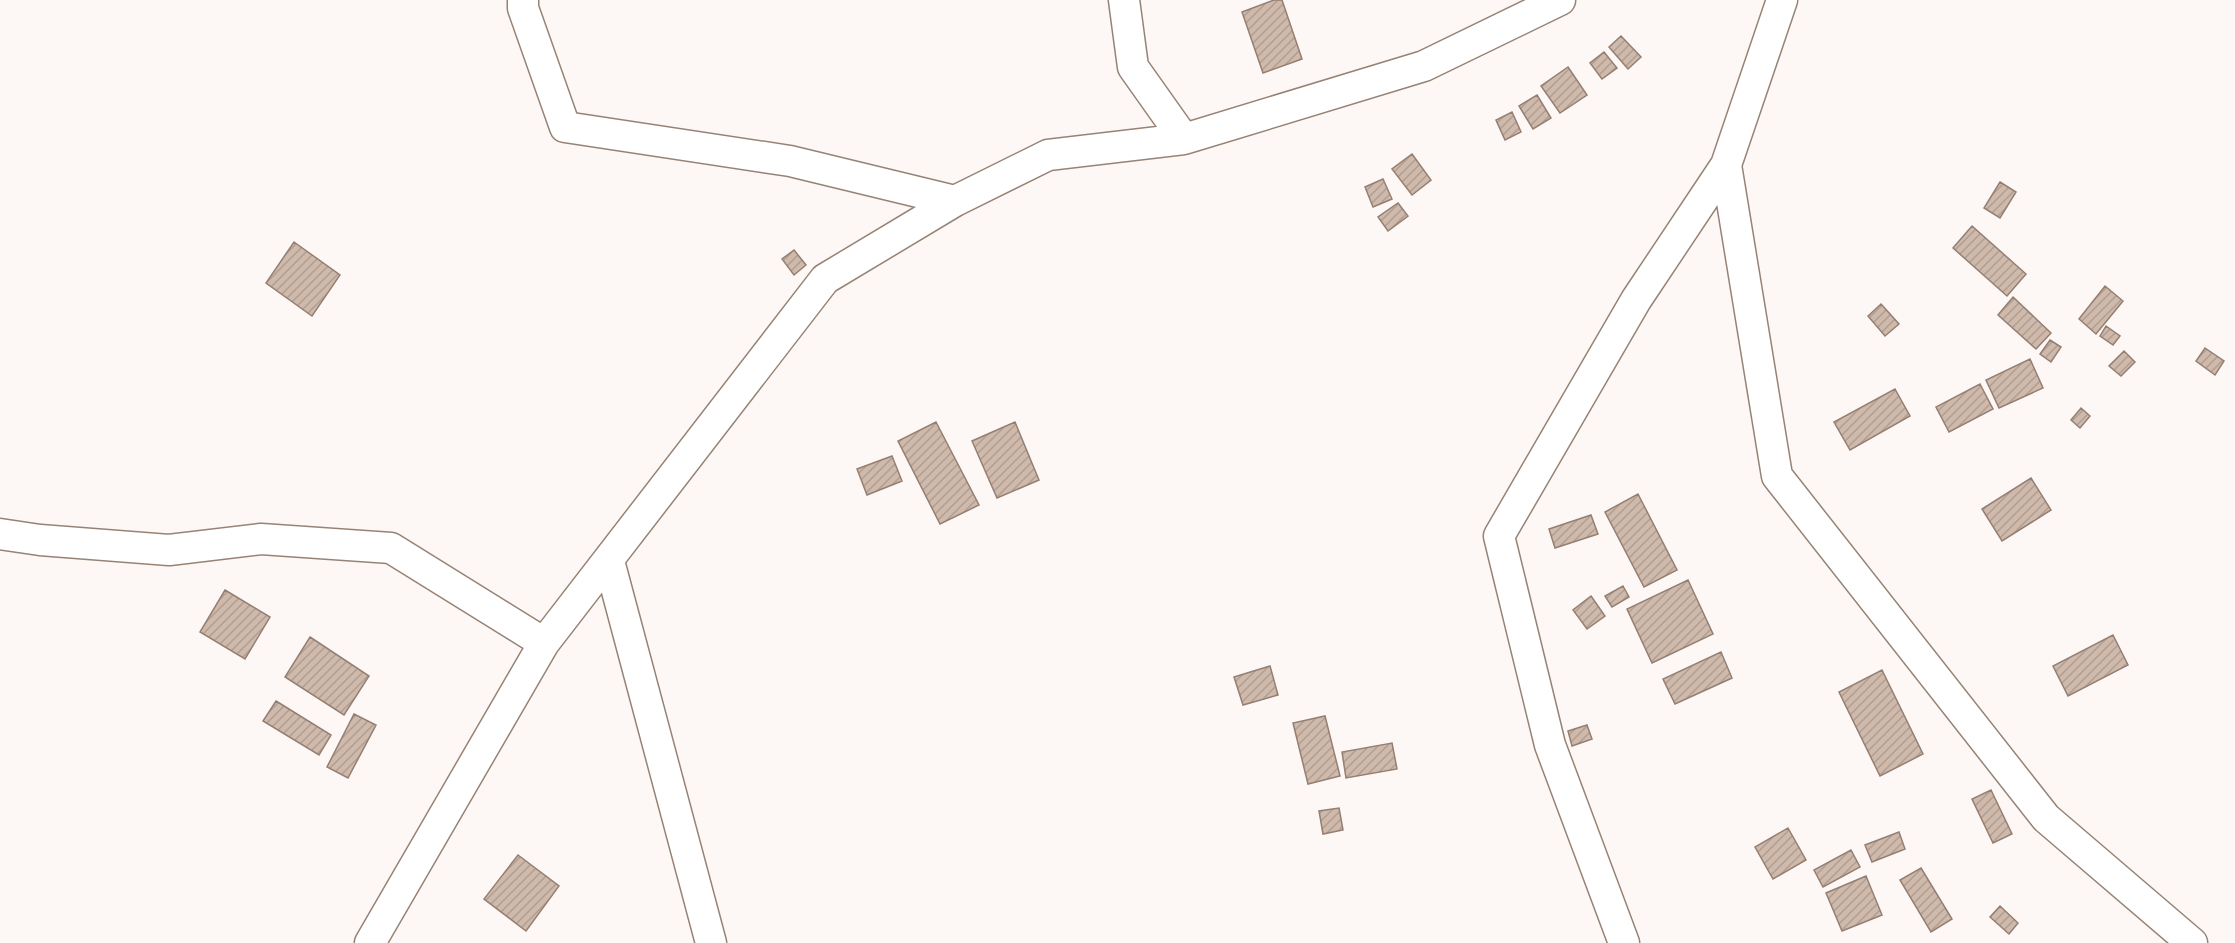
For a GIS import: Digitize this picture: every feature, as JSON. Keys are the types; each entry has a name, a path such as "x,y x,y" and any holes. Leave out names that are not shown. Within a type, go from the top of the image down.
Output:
{"street":[{"path":"523,0 523,8 565,127 790,161 955,201"},
{"path":"1124,0 1134,67 1184,139"},
{"path":"370,943 544,643 825,279 955,201 1048,155 1184,139 1424,66 1560,0"},
{"path":"1624,943 1550,745 1499,536 1636,300 1726,165 1782,0"},
{"path":"1726,165 1777,476 2046,818 2192,943"},
{"path":"0,534 40,540 169,550 261,539 391,548 544,643"},
{"path":"609,561 711,943"}],"building":[{"path":"1274,0 1282,0 1302,59 1263,73 1242,12"},
{"path":"1621,36 1641,57 1628,69 1609,47"},
{"path":"1604,52 1617,68 1602,79 1590,63"},
{"path":"1568,67 1587,95 1560,113 1541,86"},
{"path":"1537,95 1551,118 1533,129 1519,106"},
{"path":"1512,112 1521,132 1505,140 1496,120"},
{"path":"1412,154 1431,180 1412,195 1392,169"},
{"path":"1383,179 1392,199 1373,207 1365,187"},
{"path":"2000,182 2016,192 2000,218 1984,208"},
{"path":"1398,203 1408,216 1388,231 1378,217"},
{"path":"1972,226 2026,274 2007,296 1953,248"},
{"path":"294,242 340,275 312,316 266,283"},
{"path":"794,250 806,265 794,275 782,259"},
{"path":"2105,286 2123,301 2096,334 2079,319"},
{"path":"2013,297 2051,333 2036,349 1998,315"},
{"path":"1881,304 1899,324 1885,336 1868,316"},
{"path":"2106,326 2120,336 2113,345 2100,336"},
{"path":"2050,340 2061,347 2051,362 2040,354"},
{"path":"2205,348 2224,361 2215,375 2196,361"},
{"path":"2124,351 2135,362 2121,376 2109,366"},
{"path":"2030,359 2043,388 1999,408 1986,380"},
{"path":"1980,384 1993,409 1949,432 1936,407"},
{"path":"1895,389 1910,416 1850,450 1834,422"},
{"path":"2081,408 2090,416 2080,428 2071,420"},
{"path":"936,422 979,505 940,524 898,441"},
{"path":"1015,422 1039,480 997,498 972,441"},
{"path":"892,456 902,481 867,495 857,469"},
{"path":"2031,478 2051,510 2002,541 1982,509"},
{"path":"1638,494 1677,570 1644,587 1605,512"},
{"path":"1591,515 1598,534 1555,548 1549,529"},
{"path":"1688,580 1713,634 1652,663 1627,609"},
{"path":"1623,586 1629,597 1612,607 1605,596"},
{"path":"225,590 270,617 245,659 200,632"},
{"path":"1591,596 1605,616 1587,629 1573,610"},
{"path":"2113,635 2128,665 2068,696 2053,666"},
{"path":"310,637 369,676 344,715 285,677"},
{"path":"1721,652 1732,678 1675,704 1663,679"},
{"path":"1270,666 1278,695 1243,705 1234,677"},
{"path":"1882,670 1923,754 1880,776 1839,692"},
{"path":"276,701 331,735 319,755 263,721"},
{"path":"354,714 376,725 348,778 327,767"},
{"path":"1325,716 1340,776 1308,784 1293,723"},
{"path":"1587,725 1592,739 1572,746 1568,731"},
{"path":"1392,743 1397,769 1346,778 1342,752"},
{"path":"1991,790 2012,834 1993,843 1972,799"},
{"path":"1339,808 1343,830 1323,834 1319,811"},
{"path":"1788,828 1806,860 1773,879 1755,847"},
{"path":"1899,832 1905,849 1872,862 1865,845"},
{"path":"1851,850 1860,867 1823,887 1814,870"},
{"path":"518,855 559,886 526,931 484,899"},
{"path":"1921,868 1952,919 1931,932 1900,880"},
{"path":"1866,876 1882,915 1842,931 1826,893"},
{"path":"2000,906 2018,923 2009,934 1990,917"}]}
